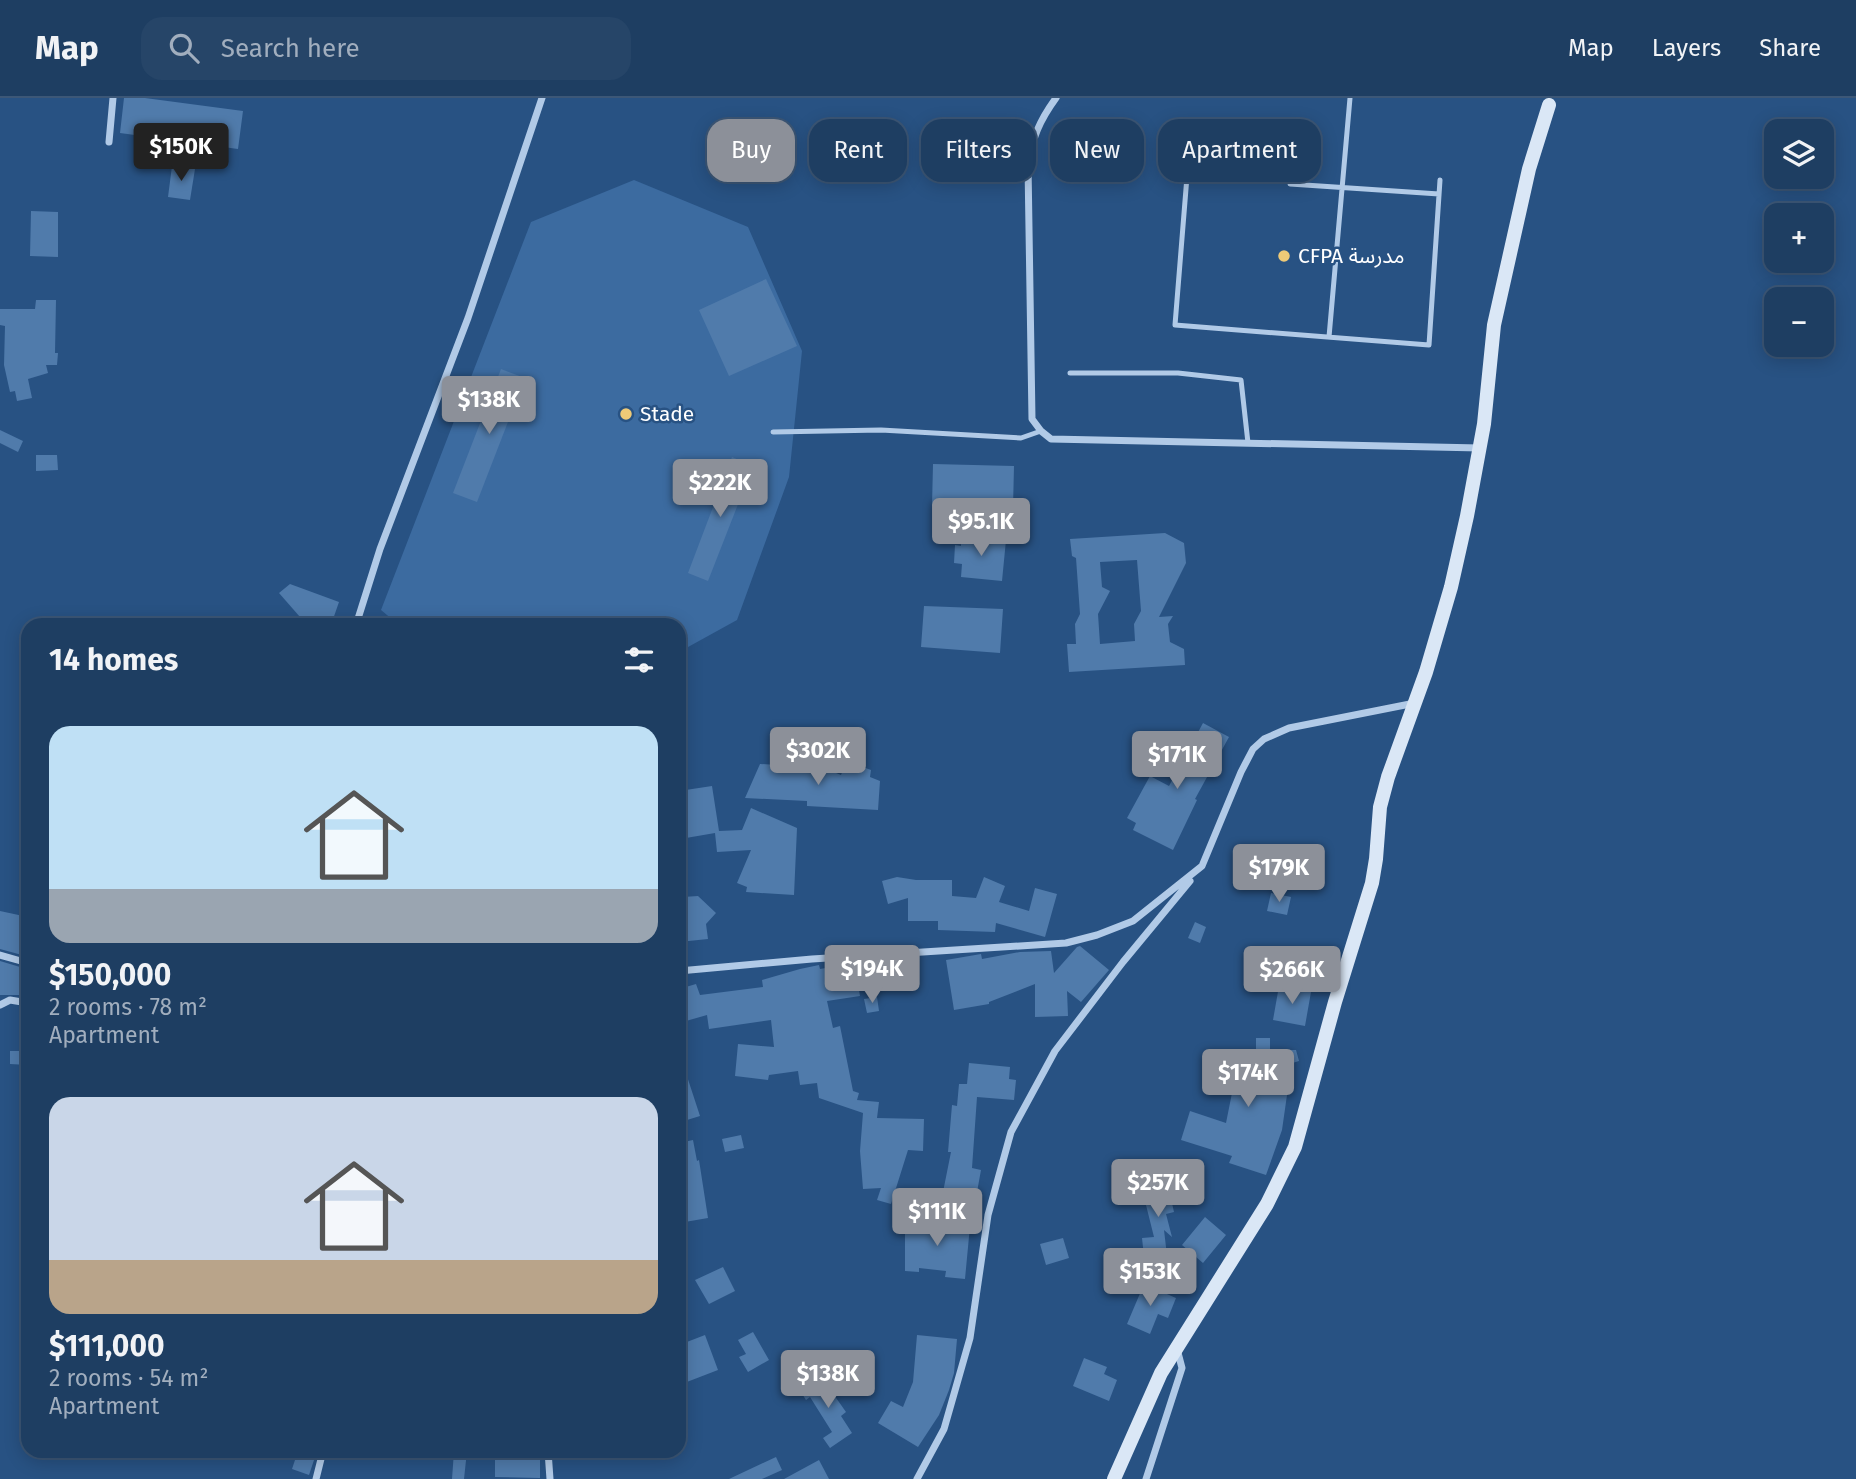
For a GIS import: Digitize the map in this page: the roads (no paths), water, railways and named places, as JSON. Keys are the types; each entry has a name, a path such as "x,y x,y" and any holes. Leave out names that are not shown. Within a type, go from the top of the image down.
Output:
{"street":[{"path":"109,142 114,98"},
{"path":"358,618 380,549 468,318 542,98"},
{"path":"1056,98 1041,119 1031,142 1028,165 1032,419 1041,431 1051,439 1480,448"},
{"path":"1114,1479 1161,1373 1267,1204 1295,1147 1335,1002 1372,883 1380,807 1426,672 1451,587 1480,448 1494,325 1529,169 1550,100"},
{"path":"917,1479 944,1429 970,1338 988,1215 1011,1132 1055,1051 1123,962 1202,866 1253,749 1264,739 1289,728 1415,703"},
{"path":"686,970 800,960 1066,943 1133,921 1202,866"},
{"path":"0,955 21,961"},
{"path":"0,1004 10,1000 21,1002"},
{"path":"1146,1479 1182,1368 1177,1347"},
{"path":"316,1479 321,1458"},
{"path":"548,1458 550,1479"}],"lane":[{"path":"1329,337 1350,98"},
{"path":"1439,194 1290,184 1290,171 1188,164 1175,325 1429,345 1440,180"},
{"path":"1070,373 1178,373 1241,380 1248,443"},
{"path":"774,432 881,430 1021,438 1041,431"}],"place":[{"name":"CFPA مدرسة","path":"1284,256"},
{"name":"Stade","path":"626,414"}]}
